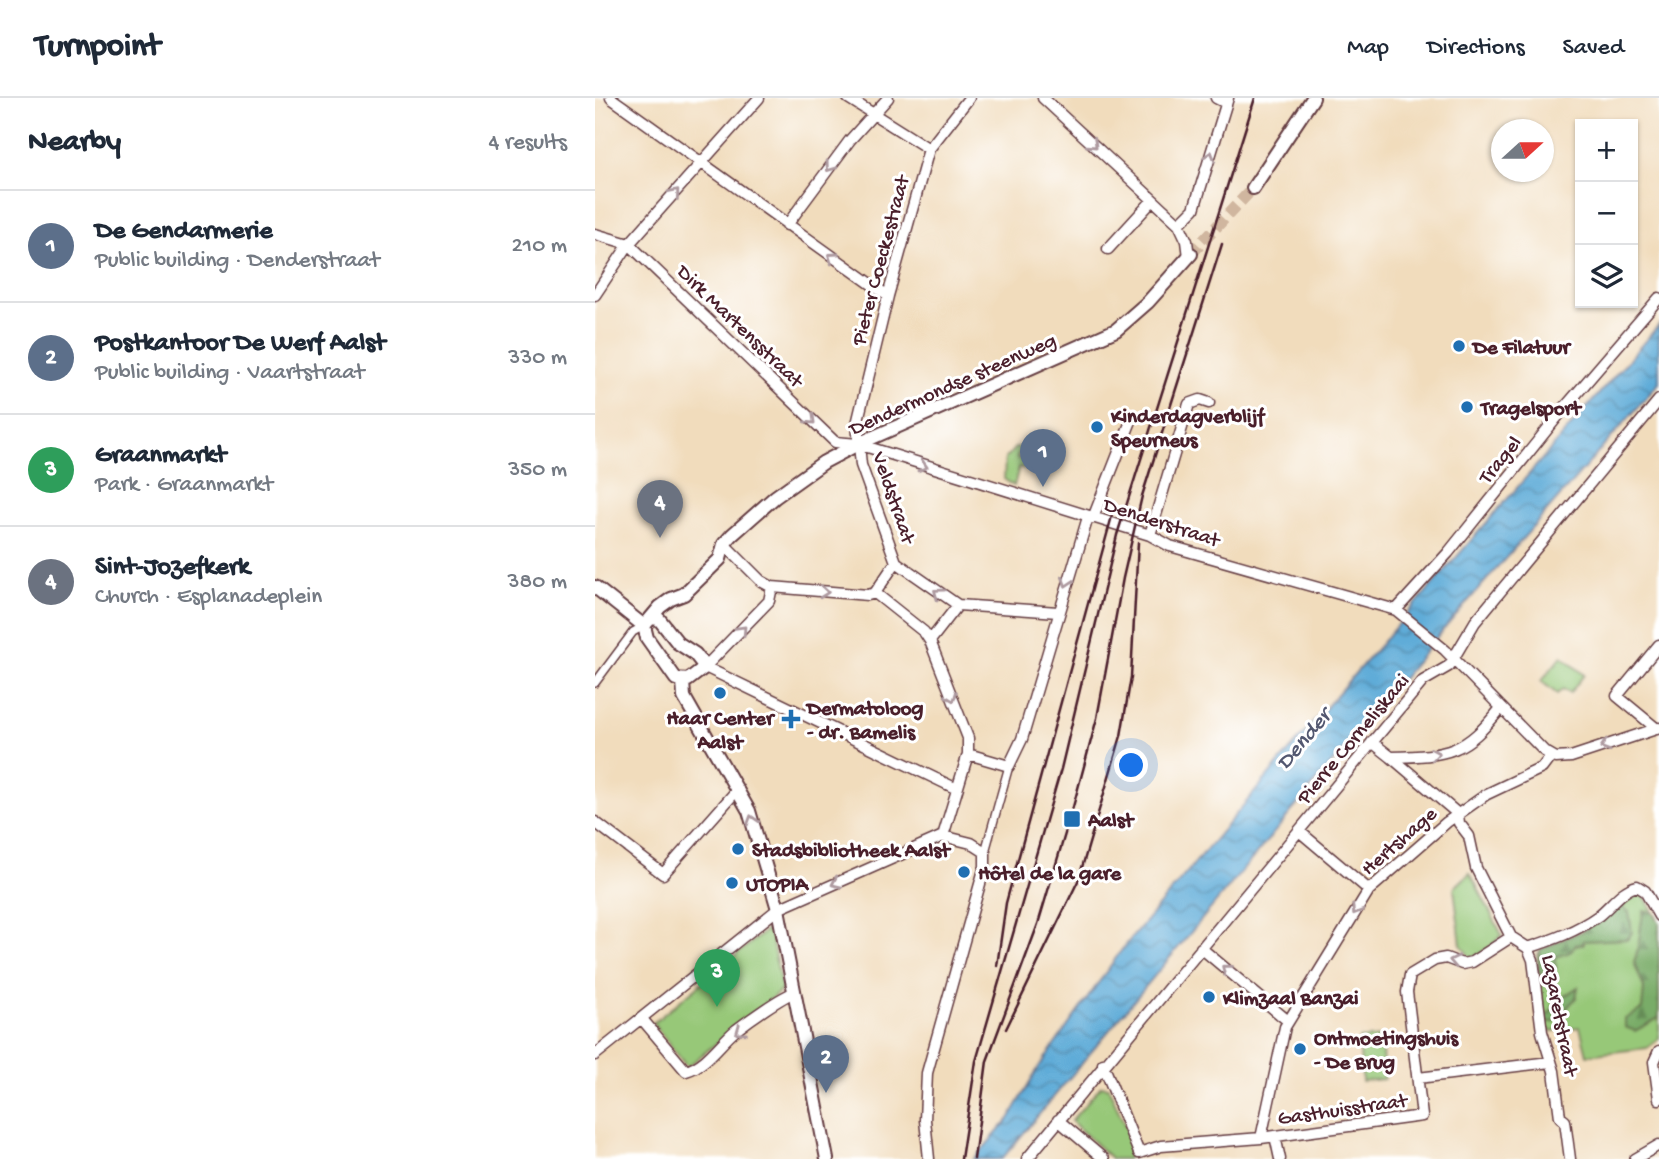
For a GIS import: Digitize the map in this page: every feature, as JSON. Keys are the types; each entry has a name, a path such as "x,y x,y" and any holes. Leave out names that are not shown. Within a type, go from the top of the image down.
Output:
{"street":[{"path":"611,98 888,296"},
{"path":"595,295 629,244 759,98"},
{"path":"848,98 929,149"},
{"path":"787,225 872,114 888,98"},
{"name":"Pieter Coeckestraat","path":"858,444 857,424 888,296 929,149 969,98"},
{"path":"1043,98 1179,224 1190,256"},
{"path":"1253,188 1314,98"},
{"path":"1179,224 1194,209 1223,100"},
{"path":"1108,249 1153,200"},
{"name":"Dirk Martensstraat","path":"595,234 629,244 835,442 858,444"},
{"name":"Dendermondse steenweg","path":"648,622 671,599 684,594 720,558 724,544 792,484 858,444 1116,330 1148,302 1190,256"},
{"name":"Tragel","path":"1396,610 1448,553 1574,396 1659,298"},
{"path":"1150,535 1189,404 1200,400 1209,403"},
{"name":"Pierre Corneliskaai","path":"1027,1159 1423,681 1449,666 1475,622 1659,400"},
{"path":"929,1159 925,1120 927,1073 985,866 985,852 1009,766 1022,739 1058,612 1091,518 1131,421"},
{"name":"Denderstraat","path":"858,444 1150,535 1194,553 1396,610 1445,650 1551,756"},
{"name":"Veldstraat","path":"858,444 861,465 896,562"},
{"path":"724,544 761,581 772,587 869,595 875,593 896,562 958,605 1058,612"},
{"path":"595,587 648,622"},
{"path":"648,622 647,638 676,679 683,681 694,677 705,667 769,601 772,587"},
{"path":"875,593 924,632 930,641 968,738 968,754 943,836"},
{"path":"664,626 671,599"},
{"path":"930,641 958,605"},
{"path":"595,683 633,632 648,622 659,619 678,643 695,654 705,667 957,789"},
{"path":"1658,729 1617,696 1659,646"},
{"path":"683,681 684,697 749,811 778,909 827,1159"},
{"path":"1391,757 1436,755 1459,748 1476,737 1501,708"},
{"path":"1551,756 1571,757 1658,729"},
{"path":"1372,742 1458,814 1459,823 1469,836 1472,859 1511,937"},
{"path":"968,754 1009,766"},
{"name":"Hertshage","path":"1261,1138 1288,1020 1369,890 1458,814 1487,794 1542,768 1551,756"},
{"path":"595,822 663,874 738,789"},
{"path":"1299,831 1369,890"},
{"path":"595,1055 778,909 943,836 971,844 985,852"},
{"path":"1528,948 1580,927 1599,915 1628,888 1637,886 1645,891 1659,916"},
{"name":"Lazaretstraat","path":"1511,937 1528,948 1533,960 1542,1032 1570,1159"},
{"name":"Gasthuisstraat","path":"1137,1156 1161,1146 1261,1138 1422,1116 1407,992 1408,981 1416,969 1446,958 1462,964 1472,962 1511,937"},
{"path":"1201,948 1288,1020"},
{"path":"642,1019 686,1071 727,1042 735,1031 785,995 795,992"},
{"path":"1659,1051 1654,1062 1659,1099"},
{"path":"1418,1078 1550,1062"},
{"path":"1101,1067 1137,1156"},
{"path":"1058,1120 1104,1159"},
{"path":"1275,1136 1280,1159"},
{"path":"1635,1159 1659,1145"}],"green space":[{"path":"1025,446 1025,453 1020,451 1017,458 1033,463 1035,456 1029,454 1034,447 1046,458 1047,474 1019,467 1014,486 1004,479 1005,459 1015,448"},
{"path":"1562,656 1584,675 1570,693 1563,689 1557,694 1541,681"},
{"path":"1470,873 1502,935 1471,959 1461,945 1454,888"},
{"path":"1635,891 1643,894 1659,922 1659,1039 1647,1048 1587,1055 1580,1027 1545,1032 1537,957 1540,950 1584,930 1621,898"},
{"path":"1621,898 1621,906 1629,912 1632,932 1628,939 1583,941 1584,944 1575,945 1570,952 1556,957 1556,969 1538,973 1540,950 1584,930"},
{"path":"1644,910 1654,913 1659,922 1659,1018 1635,1031 1625,1027 1625,1019 1642,1009 1644,988 1634,962"},
{"path":"769,928 782,990 687,1067 653,1023"},
{"path":"1578,987 1576,998 1554,1022 1544,1022 1544,1015 1549,1014 1557,1001"},
{"path":"1381,1037 1384,1079 1362,1081 1359,1039"},
{"path":"1101,1086 1108,1087 1135,1148 1127,1159 1112,1159 1071,1121"}],"water":[{"name":"Dender","path":"1659,325 1659,383 1442,631 1002,1159 974,1159 1009,1119 1039,1067 1123,948 1345,685"}],"tunnel":[{"path":"1191,254 1253,188"}],"railway":[{"path":"961,1159 976,1061 1061,769 1117,535 1255,98"},
{"path":"974,1159 987,1061 1038,924 1073,807 1097,718 1123,578 1142,496 1222,244"},
{"path":"997,966 1006,903 1112,516"},
{"path":"1006,1029 1078,881 1121,736 1131,677 1138,542"}],"place":[{"name":"De Filatuur","path":"1459,346"},
{"name":"Tragelsport","path":"1467,407"},
{"name":"Kinderdagverblijf Speurneus","path":"1097,427"},
{"name":"De Gendarmerie","path":"1043,487"},
{"name":"Sint-Jozefkerk","path":"660,538"},
{"name":"Haar Center Aalst","path":"720,693"},
{"name":"Dermatoloog - dr. Bamelis","path":"791,719"},
{"name":"Aalst","path":"1072,819"},
{"name":"Stadsbibliotheek Aalst","path":"738,849"},
{"name":"Hôtel de la gare","path":"964,872"},
{"name":"UTOPIA","path":"732,883"},
{"name":"Klimzaal Banzai","path":"1209,997"},
{"name":"Graanmarkt","path":"717,1007"},
{"name":"Ontmoetingshuis - De Brug","path":"1300,1049"},
{"name":"Postkantoor De Werf Aalst","path":"826,1093"}]}
